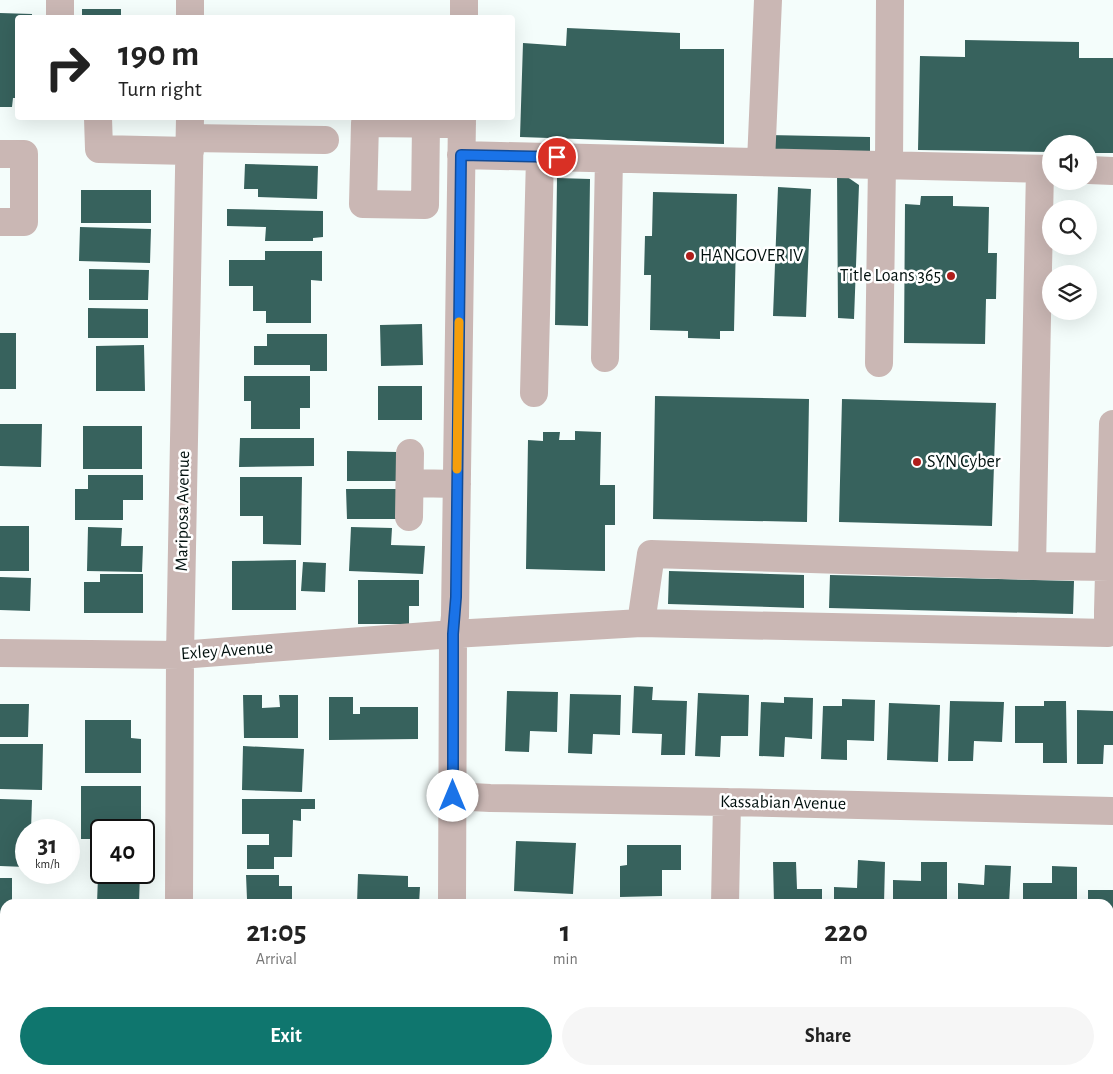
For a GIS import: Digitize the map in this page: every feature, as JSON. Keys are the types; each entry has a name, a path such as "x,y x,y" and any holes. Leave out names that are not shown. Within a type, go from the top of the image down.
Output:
{"street":[{"path":"60,0 60,15"},
{"path":"190,0 190,15"},
{"path":"464,0 464,15"},
{"path":"761,162 768,0"},
{"path":"879,363 890,0"},
{"path":"98,120 98,149 190,136 325,140"},
{"path":"426,124 462,121 455,616 453,634 452,899"},
{"name":"Mariposa Avenue","path":"179,899 180,655 190,136"},
{"path":"0,154 24,154 24,222 0,222"},
{"path":"461,155 1042,169"},
{"path":"534,393 540,157"},
{"path":"605,358 609,159"},
{"path":"1097,170 1113,171"},
{"path":"1032,566 1045,190"},
{"path":"1111,611 1113,424"},
{"path":"410,453 410,517"},
{"path":"410,483 457,484"},
{"path":"641,622 651,554 1110,567"},
{"name":"Exley Avenue","path":"0,653 180,655 641,622 1108,633 1111,611"},
{"name":"Kassabian Avenue","path":"453,796 1113,811"},
{"path":"725,899 728,802"}],"building":[{"path":"82,9 121,9 121,15 82,15"},
{"path":"0,13 32,14 15,15 15,98 13,98 12,107 0,107"},
{"path":"567,28 680,33 680,49 724,49 724,144 520,137 523,43 566,46"},
{"path":"965,40 1079,42 1079,58 1113,58 1113,153 1097,153 1097,135 1042,135 1042,152 918,150 920,56 965,57"},
{"path":"768,135 870,137 870,153 768,151"},
{"path":"245,164 318,166 317,199 258,197 258,189 244,189"},
{"path":"837,170 859,185 854,319 838,318"},
{"path":"557,178 590,179 588,326 555,325"},
{"path":"778,187 811,189 806,317 773,316"},
{"path":"81,190 151,190 151,223 81,223"},
{"name":"HANGOVER IV","path":"653,192 737,194 734,331 720,331 720,339 688,338 688,331 650,330 651,275 644,275 645,236 652,236"},
{"name":"Title Loans 365","path":"921,196 953,196 953,206 989,207 988,253 997,253 996,299 986,299 985,344 904,343 905,204 920,205"},
{"path":"227,209 323,211 323,237 313,238 313,241 265,241 266,227 227,226"},
{"path":"80,227 151,229 150,263 79,261"},
{"path":"265,251 322,251 322,281 311,280 311,323 266,323 266,311 253,311 253,286 229,286 229,260 265,260"},
{"path":"89,269 149,270 148,300 89,300"},
{"path":"88,308 148,309 148,338 88,338"},
{"path":"422,324 423,365 381,366 380,325"},
{"path":"0,333 16,333 16,389 0,389"},
{"path":"267,334 327,334 327,371 310,371 310,365 254,365 254,346 267,346"},
{"path":"144,345 145,391 96,391 96,346"},
{"path":"244,376 310,376 310,408 300,408 300,429 251,429 251,401 244,401"},
{"path":"378,386 422,386 422,420 378,420"},
{"path":"655,396 809,399 807,522 653,519"},
{"name":"SYN Cyber","path":"842,399 996,403 992,526 839,522"},
{"path":"0,424 42,424 41,467 0,466"},
{"path":"83,426 142,426 142,469 83,469"},
{"path":"575,431 601,432 600,485 615,485 615,525 605,525 605,571 526,569 528,440 543,441 543,432 560,432 559,440 575,440"},
{"path":"240,438 314,438 314,466 239,467"},
{"path":"347,451 397,452 397,481 347,481"},
{"path":"88,475 143,475 143,500 123,500 123,520 75,520 75,489 88,489"},
{"path":"240,477 302,477 301,545 263,544 263,516 240,516"},
{"path":"346,489 396,489 396,519 347,519"},
{"path":"0,526 29,526 29,571 0,571"},
{"path":"88,527 122,528 121,546 143,546 142,572 87,571"},
{"path":"351,527 392,528 391,545 425,546 423,574 349,571"},
{"path":"296,560 296,610 232,610 232,561"},
{"path":"303,562 326,563 325,592 301,591"},
{"path":"669,571 804,575 804,608 668,604"},
{"path":"100,574 143,574 143,613 84,613 84,582 100,582"},
{"path":"830,575 1074,581 1073,614 829,608"},
{"path":"0,577 31,578 30,611 0,610"},
{"path":"358,580 419,580 419,606 409,606 409,624 358,624"},
{"path":"634,686 653,687 652,700 687,701 685,755 661,755 662,734 632,733"},
{"path":"507,691 558,692 557,732 530,731 529,752 505,751"},
{"path":"698,693 749,695 748,736 721,736 720,757 695,756"},
{"path":"570,694 621,695 620,735 593,734 592,754 568,753"},
{"path":"243,695 262,695 262,708 280,707 279,695 298,695 298,738 244,738"},
{"path":"329,697 353,697 353,714 360,714 360,707 418,707 418,739 329,740"},
{"path":"784,697 813,698 812,739 785,737 784,757 759,756 761,702 784,703"},
{"path":"842,699 875,700 874,741 847,740 847,760 821,759 823,706 842,706"},
{"path":"950,701 1004,702 1002,742 974,741 973,761 948,761"},
{"path":"1044,701 1066,701 1067,763 1043,763 1043,743 1015,743 1015,706 1044,706"},
{"path":"889,703 940,705 938,762 887,760"},
{"path":"0,704 29,704 28,737 0,737"},
{"path":"1077,710 1113,711 1113,745 1104,745 1103,764 1077,764"},
{"path":"85,720 131,720 131,738 141,739 141,773 85,773"},
{"path":"0,744 43,744 42,790 0,789"},
{"path":"243,746 304,749 302,792 242,790"},
{"path":"81,786 141,786 141,819 90,819 90,839 81,839"},
{"path":"0,799 32,800 31,819 15,819 15,867 0,866"},
{"path":"242,799 315,799 315,809 301,809 301,821 293,820 292,857 274,857 274,869 247,869 247,845 269,845 269,834 242,834"},
{"path":"516,841 576,843 573,894 514,891"},
{"path":"627,845 681,845 681,870 662,870 662,896 620,897 620,866 627,865"},
{"path":"858,860 885,862 884,899 834,899 834,887 857,888"},
{"path":"773,862 796,862 797,889 822,889 822,899 774,899"},
{"path":"921,862 947,862 947,899 893,899 893,880 921,881"},
{"path":"985,865 1011,866 1009,899 958,899 958,883 984,885"},
{"path":"1052,866 1077,867 1077,899 1023,899 1023,883 1052,883"},
{"path":"358,874 408,876 408,887 420,887 419,899 357,899"},
{"path":"246,875 279,875 279,886 292,886 292,899 247,899"},
{"path":"0,878 12,878 12,899 0,899"},
{"path":"98,884 140,884 139,899 97,899"},
{"path":"1088,890 1113,890 1113,899 1088,899"}],"slow traffic":[{"path":"457,469 459,322"}],"place":[{"name":"HANGOVER IV","path":"690,256"},
{"name":"Title Loans 365","path":"951,276"},
{"name":"SYN Cyber","path":"917,462"}],"route":[{"path":"453,796 453,634 456,597 461,155 557,157"}]}
